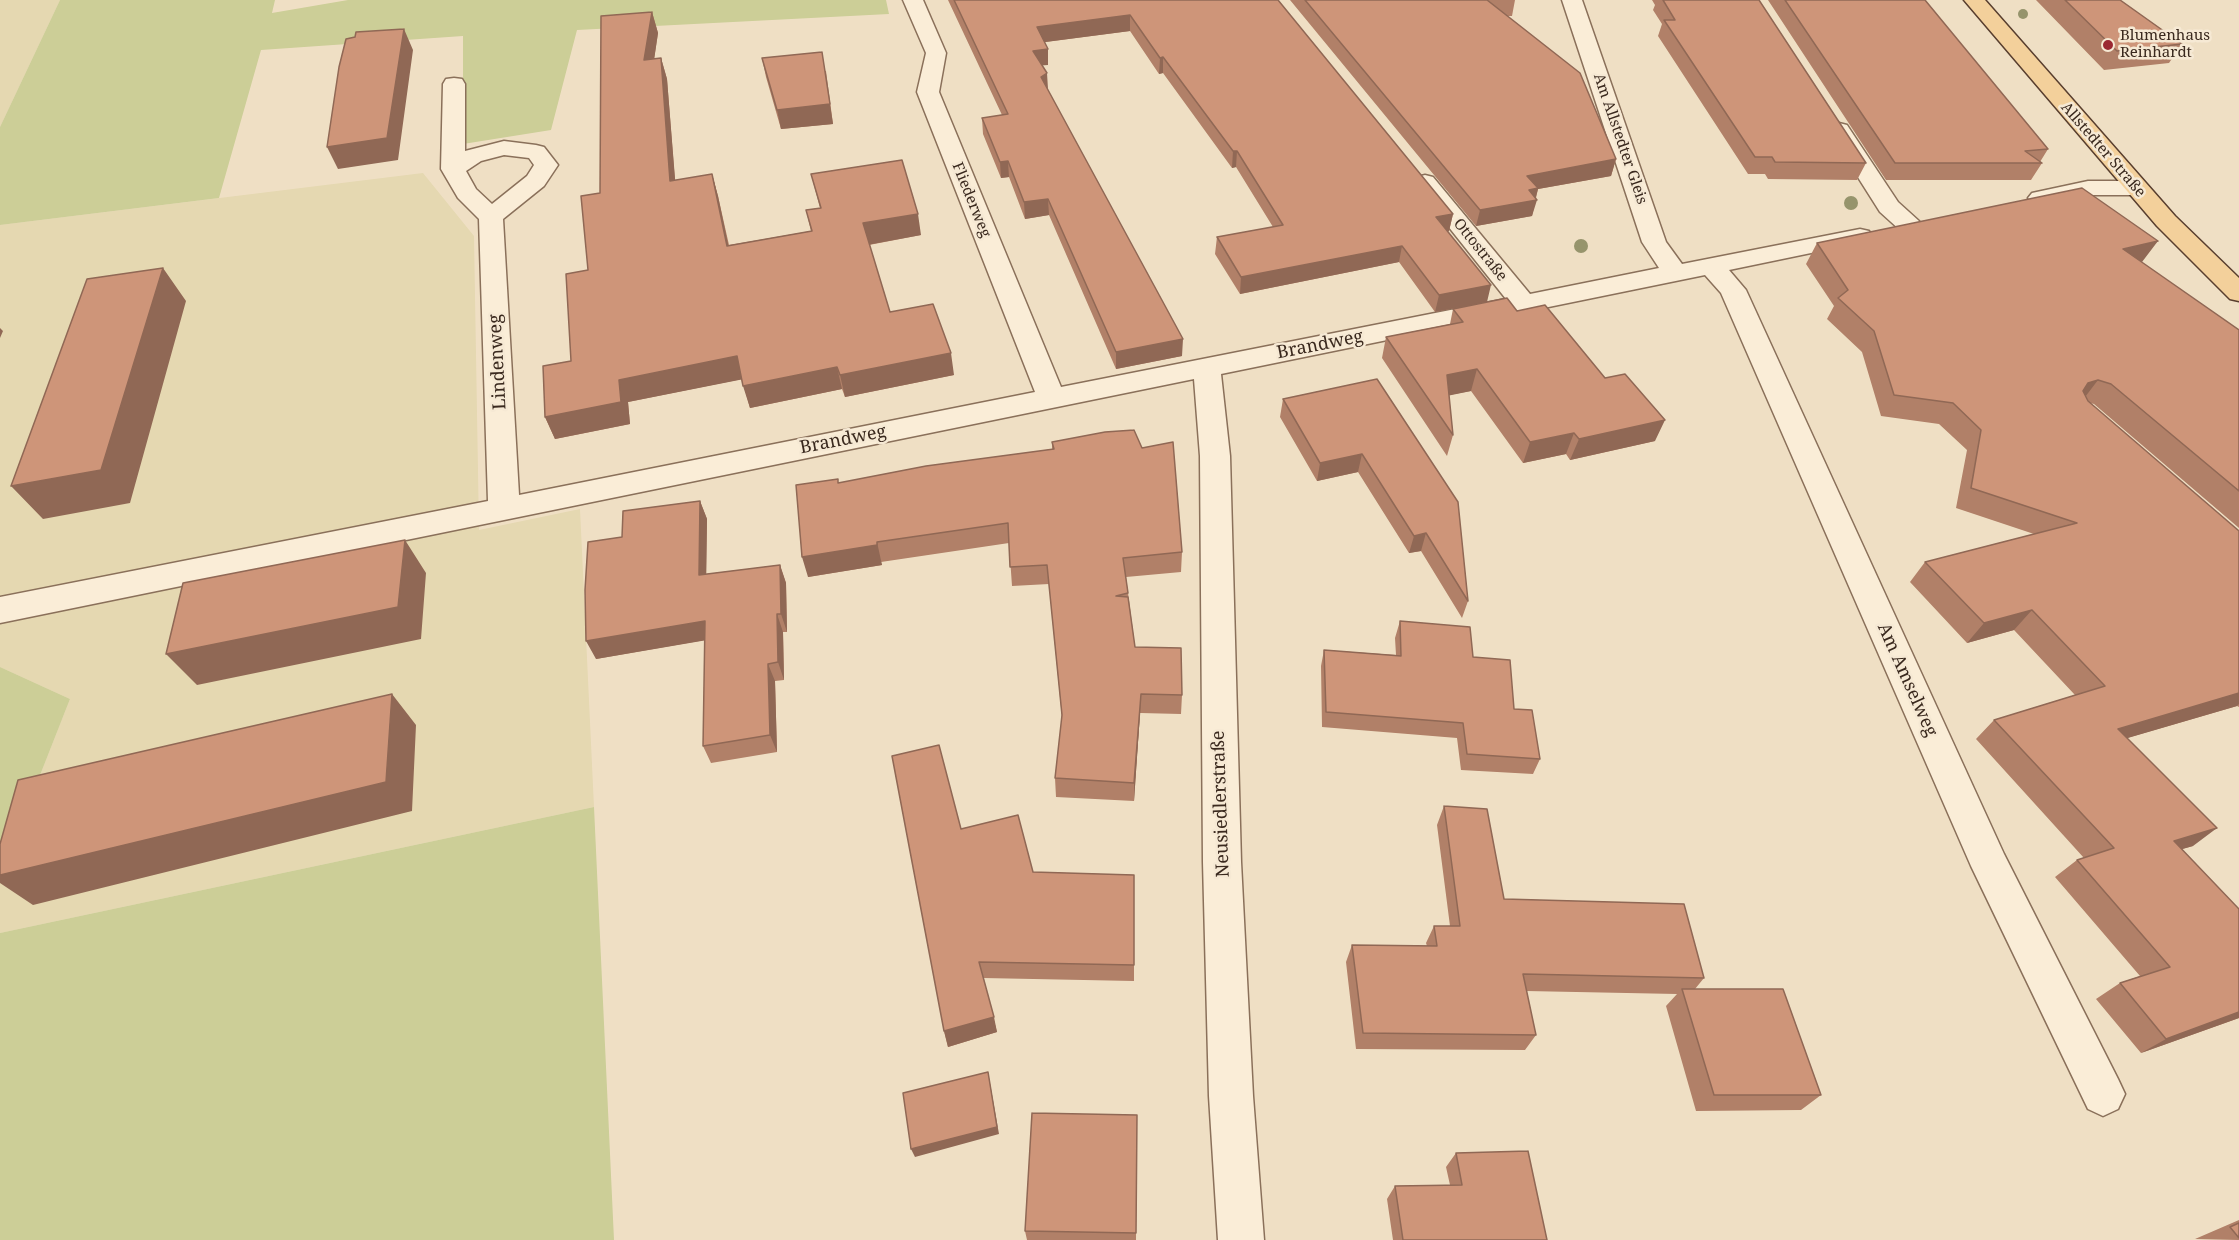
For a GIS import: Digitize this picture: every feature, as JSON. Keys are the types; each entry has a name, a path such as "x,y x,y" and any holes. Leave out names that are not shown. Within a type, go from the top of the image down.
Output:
{"main road":[{"name":"Allstedter Straße","path":"1974,0 2136,188 2191,248 2239,293"}],"street":[{"name":"Fliederweg","path":"913,0 936,53 928,92 1051,399"},
{"name":"Am Allstedter Gleis","path":"1572,0 1654,242 1662,257 1677,273"},
{"path":"453,169 473,156 504,148 536,152 546,165 536,182 491,217 466,193 453,169 454,84"},
{"name":"Brandweg","path":"0,610 1921,223 1889,207 1825,108"},
{"name":"Ottostraße","path":"1412,166 1524,304"},
{"path":"2012,204 2088,188 2136,188"},
{"name":"Lindenweg","path":"491,217 504,508"},
{"name":"Am Amselweg","path":"1711,266 1733,290 1990,866 2103,1095"},
{"name":"Neusiedlerstraße","path":"1207,367 1215,456 1220,781 1231,1095 1241,1240"}],"shaded area":[{"path":"0,0 60,0 0,127"},
{"path":"423,173 474,236 479,530 580,509 594,807 0,933 0,877 70,699 0,667 0,225"}],"green space":[{"path":"60,0 275,0 272,13 348,0 886,0 889,14 577,30 551,130 463,144 463,36 261,50 219,198 0,225 0,127"},
{"path":"0,667 70,699 0,877"},
{"path":"594,807 614,1240 0,1240 0,933"}],"building":[{"path":"954,0 1278,0 1453,214 1436,217 1491,285 1439,295 1402,246 1241,277 1217,237 1283,225 1237,151 1233,151 1163,57 1160,58 1130,15 1037,27 1048,49 1033,51 1047,73 1041,77 1183,339 1116,352 1048,199 1024,202 1008,161 1000,162 982,118 1008,114"},
{"path":"1305,0 1487,0 1580,73 1616,159 1527,176 1538,188 1529,190 1537,200 1480,210"},
{"path":"1663,0 1759,0 1866,163 1775,162 1772,157 1755,157 1664,20 1675,20"},
{"path":"1785,0 1925,0 2048,149 2025,151 2042,163 1895,163"},
{"path":"2065,0 2120,0 2182,44 2117,51"},
{"path":"652,12 644,60 661,58 670,181 712,174 727,246 812,231 806,210 821,208 811,174 902,160 918,214 863,223 890,312 933,304 951,353 840,375 837,367 743,386 737,356 619,380 621,402 545,417 543,366 571,361 566,274 588,270 581,196 600,193 601,16"},
{"path":"404,29 387,138 327,147 339,67 346,39 355,37 356,32"},
{"path":"822,52 830,104 777,110 762,58"},
{"path":"2082,188 2158,241 2123,249 2239,330 2239,491 2111,384 2098,380 2088,383 2083,391 2088,401 2239,531 2239,693 2118,729 2217,828 2174,841 2239,909 2239,1012 2166,1039 2120,983 2170,967 2077,860 2114,848 1994,720 2105,686 2032,610 1984,623 1925,562 2077,523 1971,488 1981,430 1953,403 1894,395 1874,331 1838,298 1848,290 1817,243"},
{"path":"163,268 101,470 11,486 87,279"},
{"path":"1507,298 1517,311 1545,305 1605,378 1625,374 1665,420 1579,439 1574,433 1530,442 1477,369 1447,375 1453,435 1386,337 1463,322 1453,309"},
{"path":"1377,379 1458,502 1468,601 1426,533 1414,536 1362,454 1320,463 1283,399"},
{"path":"1134,430 1142,448 1173,442 1182,552 1123,558 1128,593 1116,596 1128,597 1135,647 1181,648 1182,695 1141,694 1134,783 1055,778 1062,715 1047,565 1010,567 1008,523 877,542 877,545 802,557 796,485 838,479 838,483 926,466 1054,449 1052,442 1105,432"},
{"path":"700,501 699,575 780,565 781,614 777,614 778,662 768,664 770,735 703,746 705,621 586,641 585,590 588,542 622,537 623,511"},
{"path":"405,540 398,607 166,654 183,583"},
{"path":"1400,621 1470,627 1473,657 1510,660 1514,709 1532,710 1540,759 1467,754 1463,723 1326,712 1324,650 1401,656"},
{"path":"392,694 386,782 0,875 0,844 18,780"},
{"path":"939,745 961,829 1018,815 1033,872 1134,875 1134,965 979,962 994,1017 944,1031 892,756"},
{"path":"1444,806 1487,809 1504,899 1684,904 1704,978 1523,974 1536,1035 1363,1033 1352,945 1437,946 1434,926 1460,926"},
{"path":"1682,989 1783,989 1821,1095 1714,1095"},
{"path":"988,1072 997,1127 911,1149 903,1093"},
{"path":"1032,1113 1137,1115 1136,1233 1025,1231"},
{"path":"1528,1151 1547,1240 1403,1240 1395,1186 1462,1185 1456,1153"},
{"path":"2239,1223 2239,1238 2230,1227"}],"place":[{"name":"Blumenhaus Reinhardt","path":"2108,45"}]}
